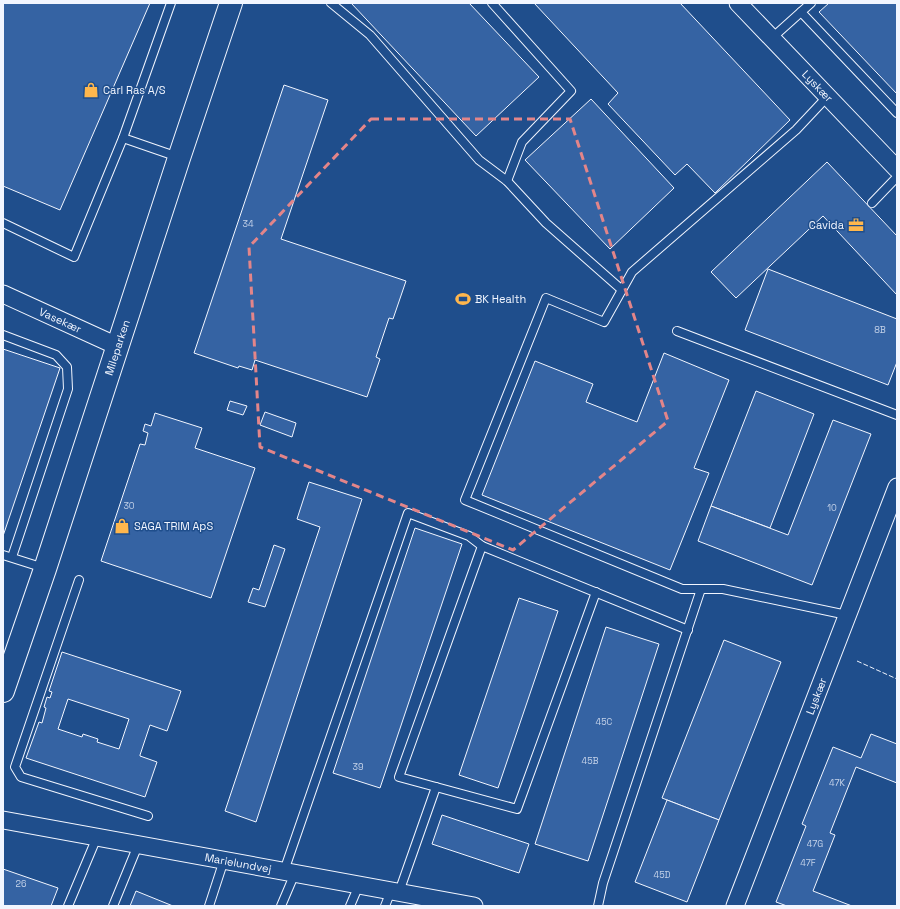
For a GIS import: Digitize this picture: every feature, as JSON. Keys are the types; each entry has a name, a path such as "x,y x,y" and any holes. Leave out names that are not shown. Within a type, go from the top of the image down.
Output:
{"street":[{"name":"Mileparken","path":"3,691 45,568 178,158 231,3"},
{"name":"Lyskær","path":"745,7 827,97 897,169"},
{"name":"Vasekær","path":"3,294 117,346"},
{"name":"Lyskær","path":"735,906 897,487"},
{"name":"Marielundvej","path":"3,820 359,885 392,896 467,905"}],"lane":[{"path":"3,224 74,256 123,138 171,3"},
{"path":"331,3 370,35 479,160 507,181 546,223 622,290"},
{"path":"492,3 571,91 522,142 507,181"},
{"path":"772,38 811,3"},
{"path":"801,12 897,113"},
{"path":"827,97 796,130 632,272 604,322 546,298 465,500 682,589 723,589 847,615"},
{"path":"123,138 178,158"},
{"path":"872,203 897,177"},
{"path":"677,331 897,415"},
{"path":"3,335 56,355 67,367 68,389 12,558"},
{"path":"281,906 289,872 408,513 468,536 482,546 688,630"},
{"path":"482,546 399,777 517,809 596,592"},
{"path":"3,555 45,568"},
{"path":"79,580 15,766 21,777 148,816"},
{"path":"598,906 603,883 701,589"},
{"path":"392,896 436,787"},
{"path":"68,906 97,837"},
{"path":"113,906 138,845"},
{"path":"209,906 224,860"},
{"path":"350,906 359,885"}],"highlighted area":[{"path":"371,119 570,119 668,421 513,550 260,447 249,247"}],"building":[{"path":"3,3 150,3 60,210 3,186"},
{"path":"351,3 469,3 539,77 476,136"},
{"path":"534,3 680,3 790,120 715,193 687,164 675,175 608,104 618,93"},
{"path":"829,3 897,3 897,94 819,12"},
{"path":"284,85 328,100 281,239 406,281 393,319 389,318 376,357 380,359 367,397 255,360 252,370 239,366 238,368 194,353"},
{"path":"591,99 674,188 610,249 525,160"},
{"path":"827,162 897,236 897,295 823,216 736,298 711,272"},
{"path":"768,269 897,319 897,362 888,385 745,330"},
{"path":"3,349 60,368 3,536"},
{"path":"664,353 729,380 694,468 709,473 670,570 482,495 535,361 593,384 586,402 637,422"},
{"path":"756,391 814,414 770,528 711,506"},
{"path":"230,401 247,406 243,415 227,410"},
{"path":"265,412 296,423 292,437 260,425"},
{"path":"155,413 202,428 195,448 255,468 211,598 101,561 140,444 145,445 148,433 143,431 145,424 151,426"},
{"path":"833,420 871,434 812,585 698,541 711,506 788,535"},
{"path":"309,482 362,499 256,822 225,811 320,527 297,519"},
{"path":"415,528 462,544 380,788 333,773"},
{"path":"274,545 285,549 265,607 248,602 253,588 259,590"},
{"path":"519,598 558,611 498,788 459,775"},
{"path":"606,627 659,644 588,861 535,844"},
{"path":"724,640 781,662 719,820 662,798"},
{"path":"62,652 181,691 167,731 150,725 140,756 157,762 145,797 26,758 39,722 42,723 47,697 50,698 52,692 49,691","holes":["68,699 129,719 119,749 97,742 98,739 83,734 82,737 58,729"]},
{"path":"871,734 897,744 897,783 856,767 830,833 835,835 813,891 852,906 787,906 776,902 806,826 802,824 833,747 861,758"},
{"path":"667,800 719,820 687,902 635,882"},
{"path":"442,815 529,844 519,873 432,844"},
{"path":"3,869 58,888 51,906 3,906"},
{"path":"136,891 173,906 130,906"}],"fence":[{"path":"857,661 897,679"}],"place":[{"name":"Carl Ras A/S","path":"91,90"},
{"name":"Cavida","path":"856,225"},
{"name":"BK Health","path":"463,299"},
{"name":"SAGA TRIM ApS","path":"122,526"}]}
